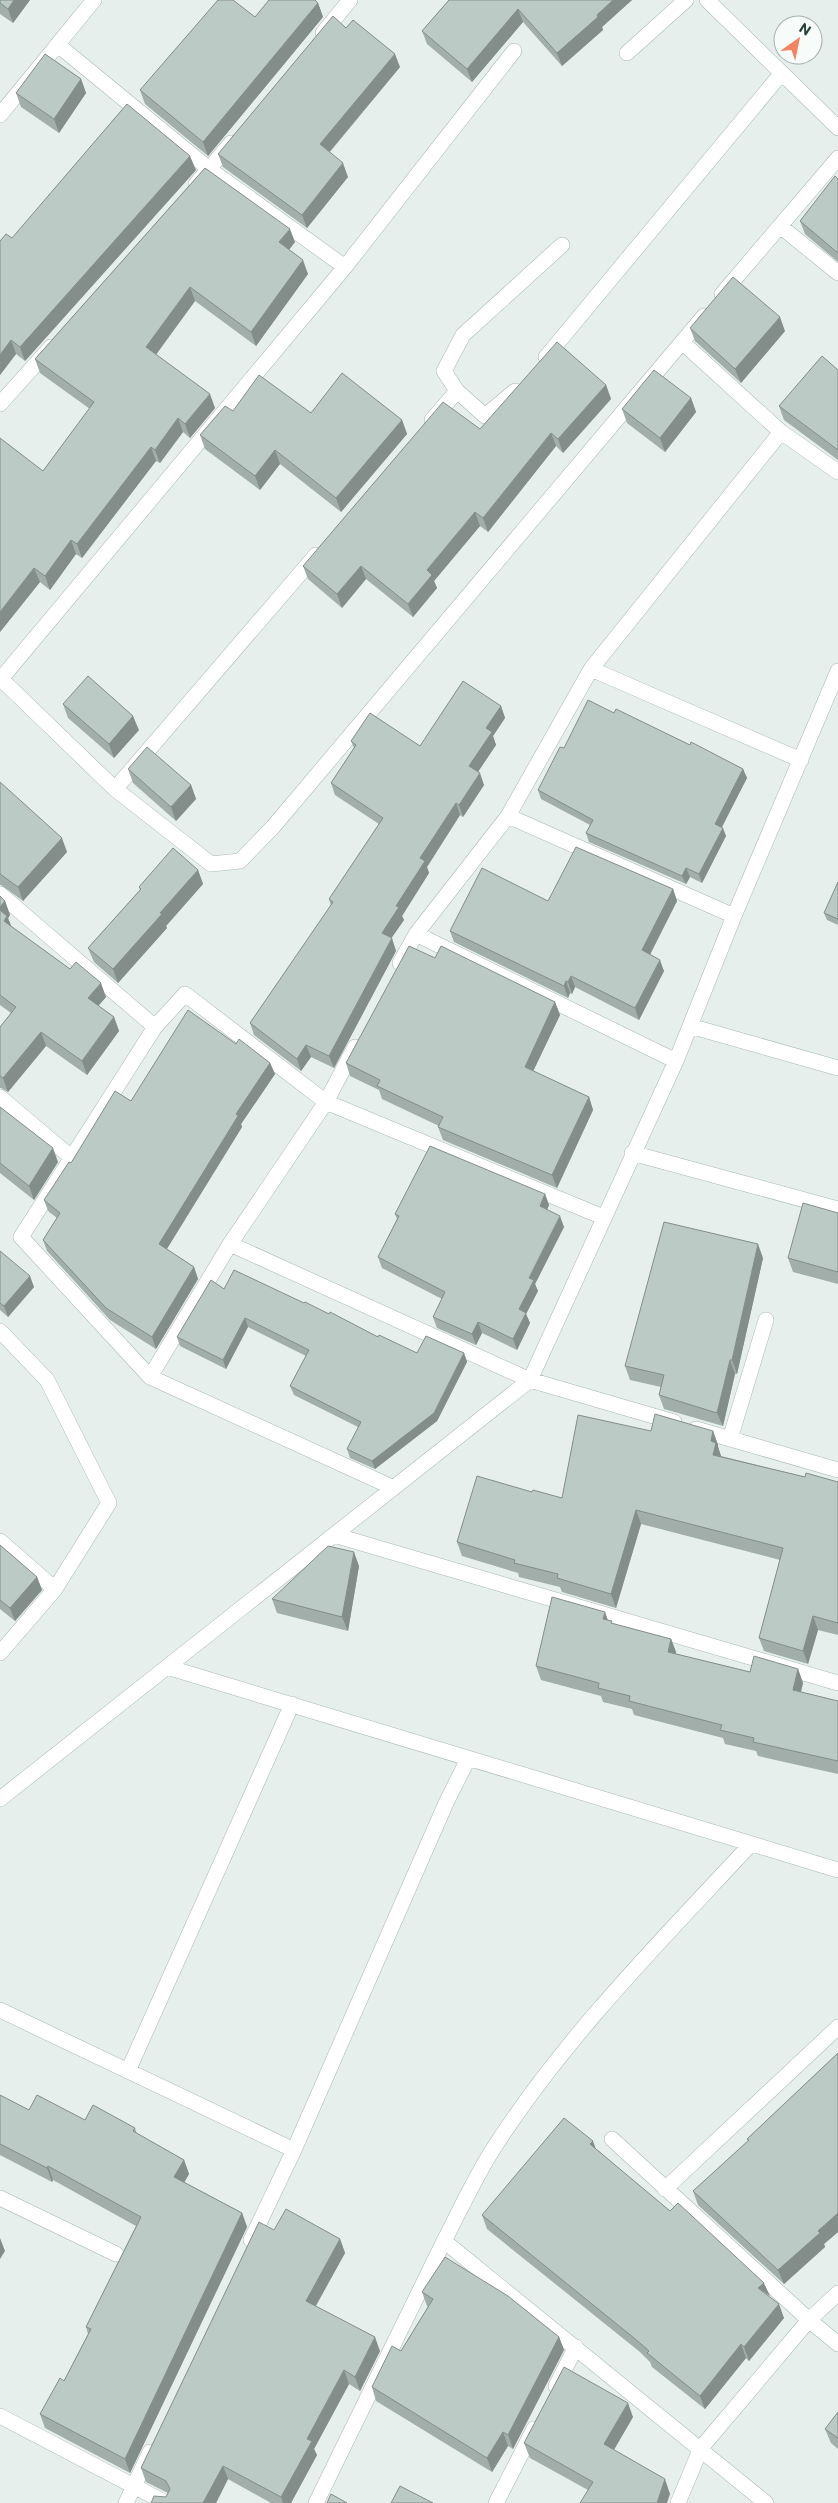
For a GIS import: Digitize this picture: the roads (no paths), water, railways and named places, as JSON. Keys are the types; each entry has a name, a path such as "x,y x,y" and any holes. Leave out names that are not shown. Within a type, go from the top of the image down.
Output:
{"street":[{"path":"0,115 94,0"},
{"path":"313,44 350,0"},
{"path":"627,53 686,0"},
{"path":"708,0 781,74 838,128"},
{"path":"58,45 209,169 345,266"},
{"path":"514,51 345,266 0,679 115,789 211,864 240,860 273,827 838,158"},
{"path":"538,365 781,74"},
{"path":"183,198 240,132"},
{"path":"780,226 838,273"},
{"path":"526,379 508,399 485,416 457,391 444,370 463,335 562,245"},
{"path":"0,404 59,338"},
{"path":"682,342 781,432 838,472"},
{"path":"424,429 457,391"},
{"path":"394,976 416,934 508,816 591,669 781,432"},
{"path":"115,789 328,541"},
{"path":"591,669 801,760"},
{"path":"0,1799 530,1380 632,1153 676,1061 734,916 838,671"},
{"path":"508,816 734,916"},
{"path":"0,894 155,1027"},
{"path":"416,934 676,1061"},
{"path":"394,1488 150,1377 21,1238 155,1027 185,994 326,1102 603,1218"},
{"path":"690,1026 838,1068"},
{"path":"150,1377 230,1244 326,1102 362,1034"},
{"path":"0,1097 72,1158"},
{"path":"632,1153 838,1209"},
{"path":"230,1244 530,1380 838,1470"},
{"path":"730,1439 766,1320"},
{"path":"0,1330 47,1380 109,1503 55,1590 0,1653"},
{"path":"334,1535 838,1683"},
{"path":"0,1541 55,1590"},
{"path":"168,1667 750,1845 838,1870"},
{"path":"128,2071 292,1704"},
{"path":"244,2256 294,2150 446,1802 468,1759"},
{"path":"316,2503 444,2241 490,2154 555,2064 633,1972 750,1845"},
{"path":"0,2010 294,2150"},
{"path":"666,2189 838,2027"},
{"path":"612,2139 809,2320 838,2344"},
{"path":"0,2198 116,2254"},
{"path":"444,2241 576,2346 766,2503"},
{"path":"678,2503 701,2448 809,2320 838,2293"},
{"path":"549,2399 576,2346"},
{"path":"0,2416 166,2503"},
{"path":"496,2503 540,2416"},
{"path":"126,2503 155,2442"}]}
